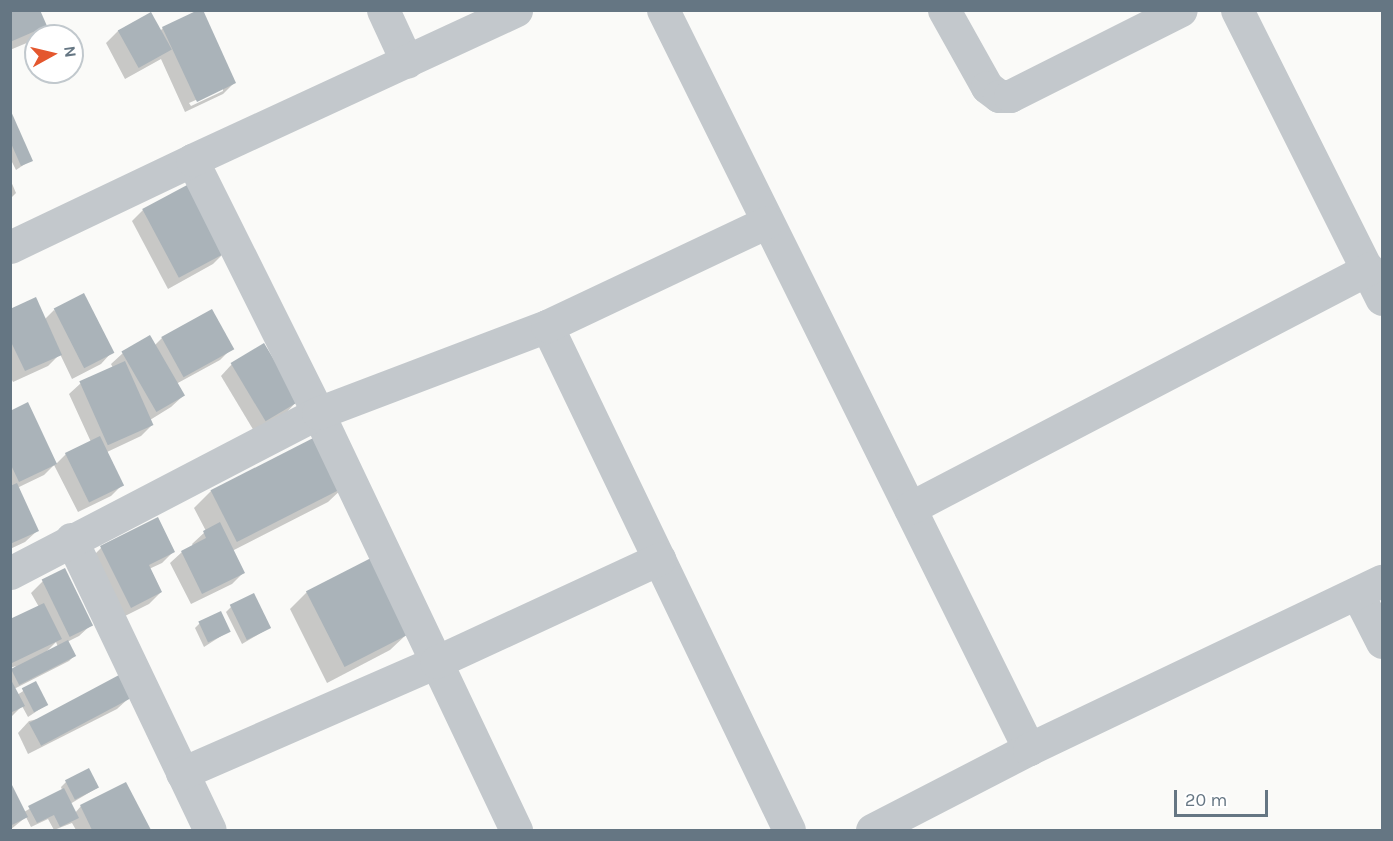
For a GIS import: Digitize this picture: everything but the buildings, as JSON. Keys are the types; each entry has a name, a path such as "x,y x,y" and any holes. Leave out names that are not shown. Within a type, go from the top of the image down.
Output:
{"street":[{"path":"383,10 407,62"},
{"path":"10,247 516,10"},
{"path":"663,10 1029,749"},
{"path":"944,10 987,87 999,96 1010,96 1181,10"},
{"path":"1237,10 1383,299"},
{"path":"192,160 318,413 516,831"},
{"path":"10,573 71,539 318,413 547,326 767,222"},
{"path":"910,508 1368,269"},
{"path":"547,326 789,831"},
{"path":"71,539 210,831"},
{"path":"182,773 436,662 659,559"},
{"path":"872,831 1029,749 1370,587 1383,642"}]}
